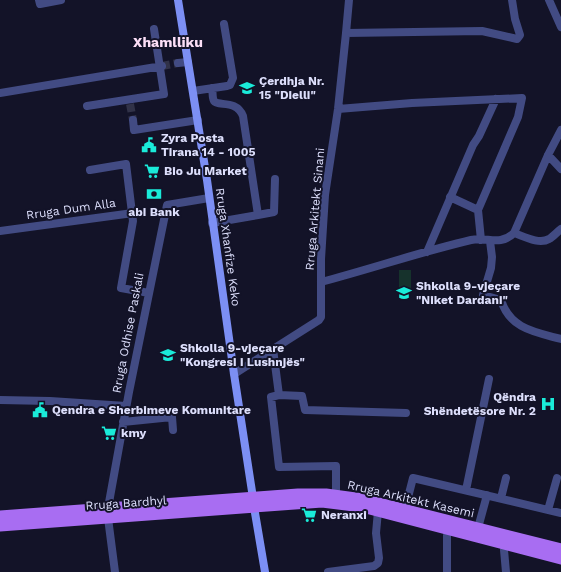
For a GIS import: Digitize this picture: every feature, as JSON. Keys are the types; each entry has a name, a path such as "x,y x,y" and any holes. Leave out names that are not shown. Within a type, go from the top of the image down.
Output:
{"main road":[{"name":"Rruga Xhanfize Keko","path":"178,0 198,120 234,374 265,572"},
{"name":"Rruga Arkitekt Kasemi","path":"254,502 309,494 336,495 363,499 561,549"},
{"name":"Rruga Arkitekt Kasemi","path":"254,502 322,502 346,504 561,559"},
{"name":"Rruga Bardhyl","path":"0,526 108,513 254,502"},
{"name":"Rruga Bardhyl","path":"0,516 108,513"}],"street":[{"path":"39,0 40,4 61,0"},
{"name":"Rruga Arkitekt Sinani","path":"234,374 319,320 322,313 321,282 325,195 338,109 349,0"},
{"path":"346,33 482,32 517,39 520,35 520,31 515,19 512,0"},
{"path":"549,0 561,27"},
{"path":"193,91 230,85 233,78 224,24"},
{"path":"87,106 130,102 164,94 161,66 154,30"},
{"path":"178,63 188,62"},
{"path":"0,93 161,66"},
{"path":"212,88 216,103 234,106 243,116 258,215"},
{"path":"338,109 412,103 522,98 518,117 478,210 481,240"},
{"path":"427,252 473,145 479,136 496,99"},
{"path":"133,120 134,130 198,120"},
{"path":"321,282 473,240 504,240 514,233 548,155 561,130"},
{"path":"548,155 561,169"},
{"name":"Rruga Dum Alla","path":"0,231 133,213 126,164 90,170"},
{"path":"212,223 274,212 275,179"},
{"path":"450,197 478,210"},
{"name":"Rruga Odhise Paskali","path":"115,572 108,513 126,406 167,205 209,198"},
{"path":"133,213 132,228 121,288 149,293"},
{"path":"514,233 534,240 544,241 548,240 561,229"},
{"path":"490,241 492,257 491,268 483,295 501,300 502,306 522,328 561,339"},
{"path":"273,350 279,395"},
{"path":"466,490 489,379"},
{"path":"336,495 336,466 279,467 271,397 279,395 302,396 305,410 406,413"},
{"path":"0,400 50,401 126,406"},
{"path":"123,422 172,417 174,430"},
{"path":"405,510 413,478 561,513"},
{"path":"501,498 506,478"},
{"path":"548,510 557,478"},
{"path":"478,528 487,495"},
{"path":"328,572 370,569 378,563 379,558 376,534 378,512"},
{"path":"446,572 448,530"},
{"path":"505,544 504,550 506,572"}],"green space":[{"path":"399,270 411,270 411,290 399,290"}],"tunnel":[{"path":"162,66 178,63"},
{"path":"130,104 133,120"}],"place":[{"name":"Çerdhja Nr. 15 \"Dielli\"","path":"247,88"},
{"name":"Zyra Posta Tirana 14 - 1005","path":"149,145"},
{"name":"Bio Ju Market","path":"152,171"},
{"name":"abi Bank","path":"154,194"},
{"name":"Shkolla 9-vjeçare \"Niket Dardani\"","path":"404,293"},
{"name":"Shkolla 9-vjeçare \"Kongresi i Lushnjës\"","path":"168,355"},
{"name":"Qëndra Shëndetësore Nr. 2","path":"548,404"},
{"name":"Qendra e Sherbimeve Komunitare","path":"40,410"},
{"name":"kmy","path":"109,433"},
{"name":"Neranxi","path":"309,515"}],"district":[{"name":"Xhamlliku","path":"168,42"}]}
